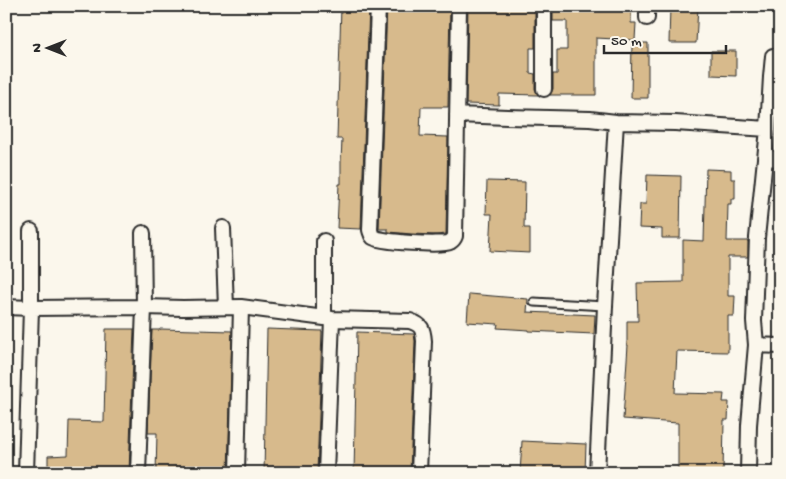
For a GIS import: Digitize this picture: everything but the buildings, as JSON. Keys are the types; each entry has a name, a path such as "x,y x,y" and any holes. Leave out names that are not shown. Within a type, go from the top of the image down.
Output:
{"street":[{"path":"378,6 370,230 375,238 426,243 447,243 452,241 455,236 459,6"},
{"path":"544,6 544,89"},
{"path":"748,473 749,425 756,345 754,320 757,238 773,56"},
{"path":"457,115 590,119 616,122 675,123 768,129"},
{"path":"597,473 616,122"},
{"path":"765,158 780,159"},
{"path":"223,228 226,307"},
{"path":"26,473 31,308 31,231"},
{"path":"138,473 144,307 143,233"},
{"path":"324,241 328,318 326,473"},
{"path":"237,473 241,307"},
{"path":"6,308 241,307 328,318 410,321 418,324 423,330 424,341 418,473"},
{"path":"756,345 780,346"}],"lane":[{"path":"534,302 605,306"}]}
